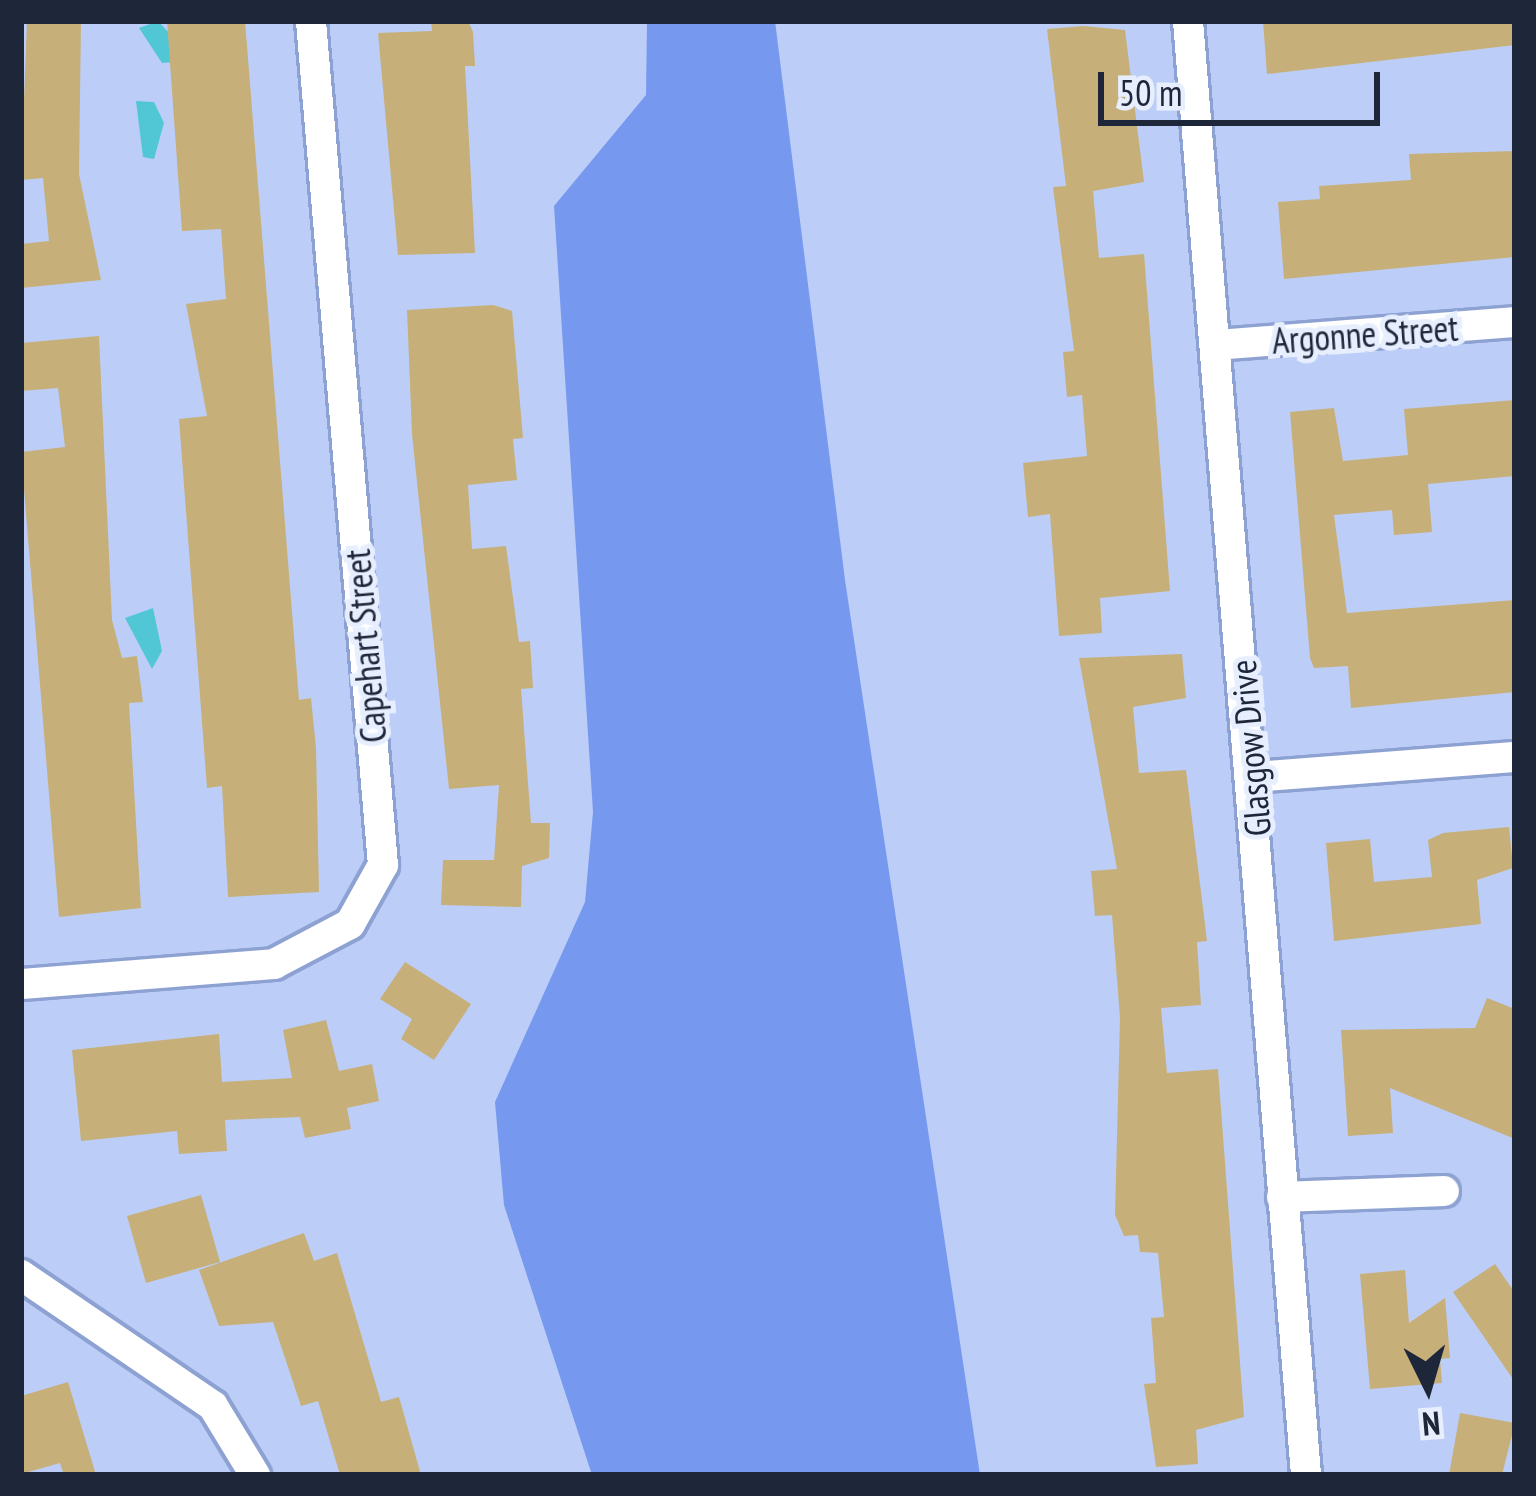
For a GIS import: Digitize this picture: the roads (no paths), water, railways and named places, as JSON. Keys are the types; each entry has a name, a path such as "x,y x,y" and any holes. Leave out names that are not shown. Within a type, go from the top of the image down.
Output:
{"street":[{"name":"Capehart Street","path":"21,984 274,964 350,923 383,865 311,21"},
{"name":"Glasgow Drive","path":"1188,21 1254,777 1306,1475"},
{"name":"Argonne Street","path":"1216,345 1515,322"},
{"path":"1254,777 1515,757"},
{"path":"1282,1197 1444,1191"},
{"path":"21,1275 213,1406 255,1475"}]}
